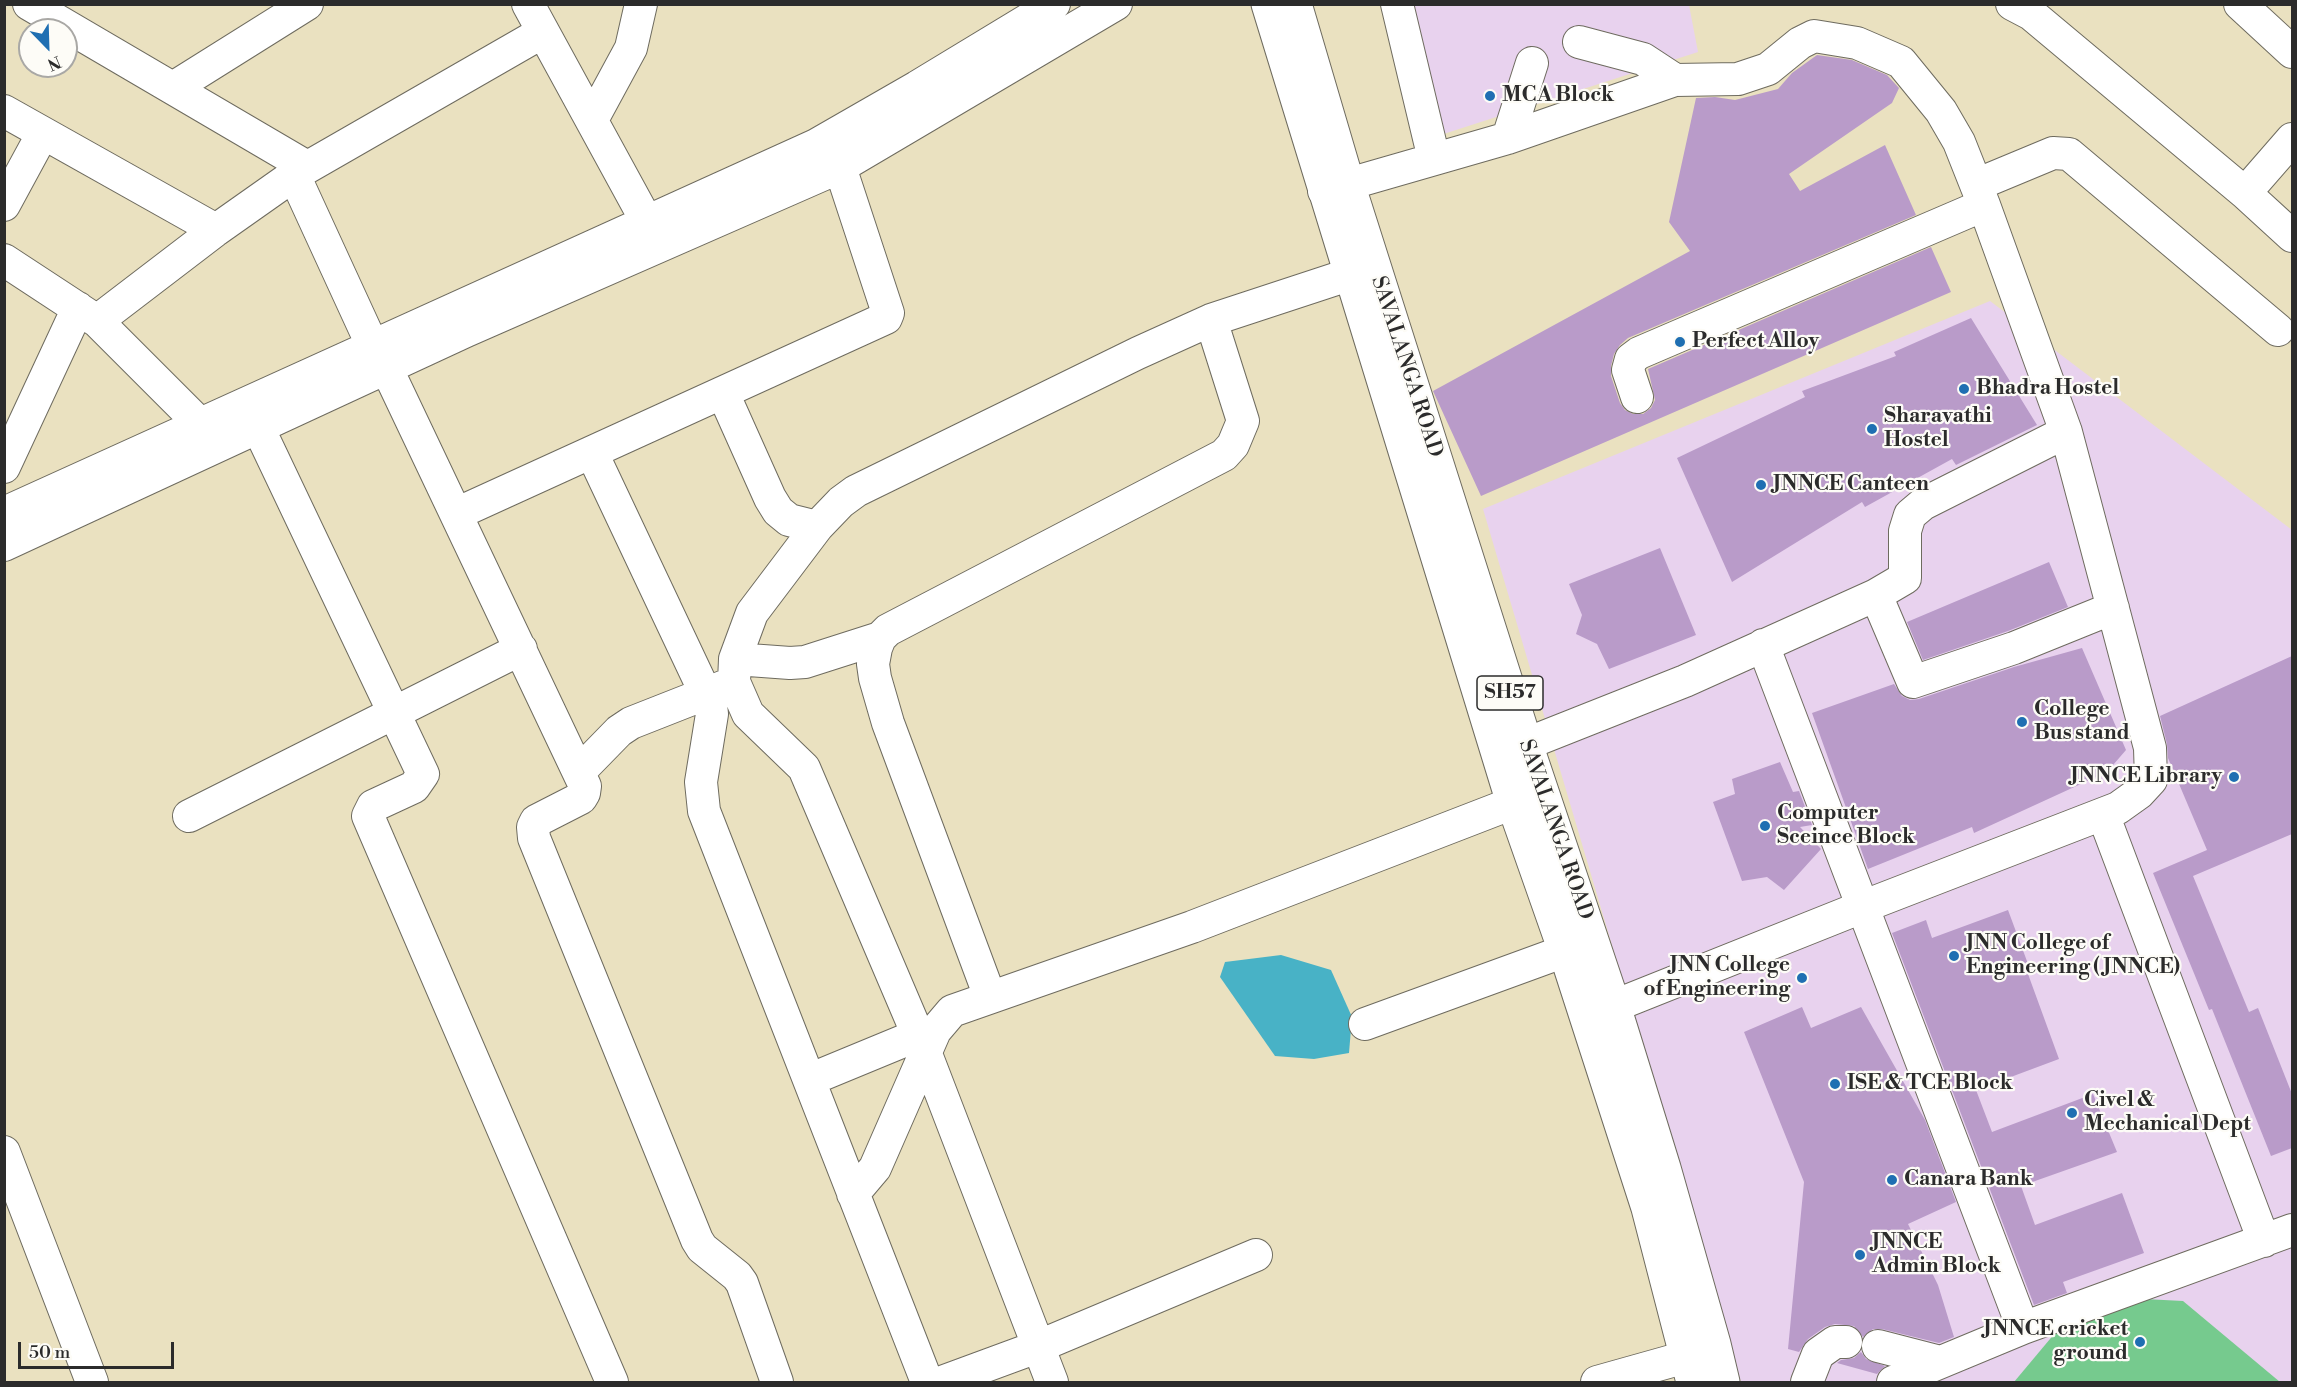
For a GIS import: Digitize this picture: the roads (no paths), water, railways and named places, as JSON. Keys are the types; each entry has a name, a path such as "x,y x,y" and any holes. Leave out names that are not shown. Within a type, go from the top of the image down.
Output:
{"main road":[{"name":"SAVALANGA ROAD","path":"1268,4 1336,187 1526,744 1600,1010 1689,1370"},
{"name":"SAVALANGA ROAD","path":"1295,4 1336,187 1351,274 1513,803 1565,951 1600,1010 1664,1168 1723,1383"}],"street":[{"path":"29,4 172,88 301,171 379,357 585,786 581,798 536,820 533,827 534,838 697,1240 702,1248 737,1276 742,1283 777,1383"},
{"path":"172,88 307,4"},
{"path":"528,4 647,222"},
{"path":"592,120 631,48 641,4"},
{"path":"4,545 258,427 379,357 647,222 816,145 918,87 1054,4"},
{"path":"4,513 201,424 379,357 840,167 1116,4"},
{"path":"1397,4 1434,159"},
{"path":"2013,4 2031,14 2245,193 2292,236"},
{"path":"2240,4 2292,52"},
{"path":"4,467 88,315 301,171 543,32"},
{"path":"1336,187 1508,138 1675,80 1737,79 1767,69 1800,43 1814,36 1857,43 1901,62 1941,111 1959,142 2066,432 2150,748 2151,780 2139,793 2118,808 1600,1010"},
{"path":"1579,42 1643,59 1675,80"},
{"path":"1508,138 1532,63"},
{"path":"4,111 216,230"},
{"path":"4,205 43,133"},
{"path":"2245,193 2292,139"},
{"path":"1637,397 1628,370 1631,359 1639,353 1980,195 2053,153 2069,154 2278,330"},
{"path":"456,514 886,318 888,314 840,167"},
{"path":"4,260 88,315 201,424"},
{"path":"579,772 619,731 631,723 706,695 734,671 752,613 817,527 841,502 856,491 1138,353 1211,320 1351,274"},
{"path":"990,997 888,723 875,678 873,664 876,648 880,638 888,630 1224,455 1233,445 1243,421 1211,320"},
{"path":"723,393 778,511 789,520 817,527"},
{"path":"258,427 423,774 414,786 373,806 368,816 612,1383"},
{"path":"1526,744 1685,681 1876,595 1905,578 1905,531 1910,515 1923,504 2066,432"},
{"path":"592,453 706,695 712,714 701,782 704,811 927,1383"},
{"path":"1876,595 1913,682 2014,648 2113,608"},
{"path":"734,671 805,662 880,638"},
{"path":"1763,645 2023,1328"},
{"path":"189,816 521,650"},
{"path":"734,671 748,714 804,768 922,1045 1036,1347 1052,1383"},
{"path":"853,1194 875,1168 922,1045 952,1011 1192,927 1513,803"},
{"path":"1893,1383 2023,1328 2284,1238 2103,814"},
{"path":"1365,1024 1565,951"},
{"path":"809,1080 922,1045"},
{"path":"4,1152 92,1383"},
{"path":"942,1383 1036,1347 1256,1256"},
{"path":"1807,1383 1818,1354 1835,1342 1846,1342"},
{"path":"1878,1346 1940,1362"},
{"path":"1597,1383 1689,1370"}],"water":[{"path":"1281,955 1331,970 1352,1017 1349,1053 1314,1059 1275,1056 1220,977 1225,962"}],"place":[{"name":"MCA Block","path":"1490,96"},
{"name":"Perfect Alloy","path":"1680,342"},
{"name":"Bhadra Hostel","path":"1964,389"},
{"name":"Sharavathi Hostel","path":"1872,429"},
{"name":"JNNCE Canteen","path":"1761,485"},
{"name":"College Bus stand","path":"2022,722"},
{"name":"JNNCE Library","path":"2234,777"},
{"name":"Computer Sceince Block","path":"1765,826"},
{"name":"JNN College of Engineering ( JNNCE)","path":"1954,956"},
{"name":"JNN College of Engineering","path":"1802,978"},
{"name":"ISE & TCE Block","path":"1835,1084"},
{"name":"Civel & Mechanical Dept","path":"2072,1113"},
{"name":"Canara Bank","path":"1892,1180"},
{"name":"JNNCE Admin Block","path":"1860,1255"},
{"name":"JNNCE cricket ground","path":"2140,1342"}]}
